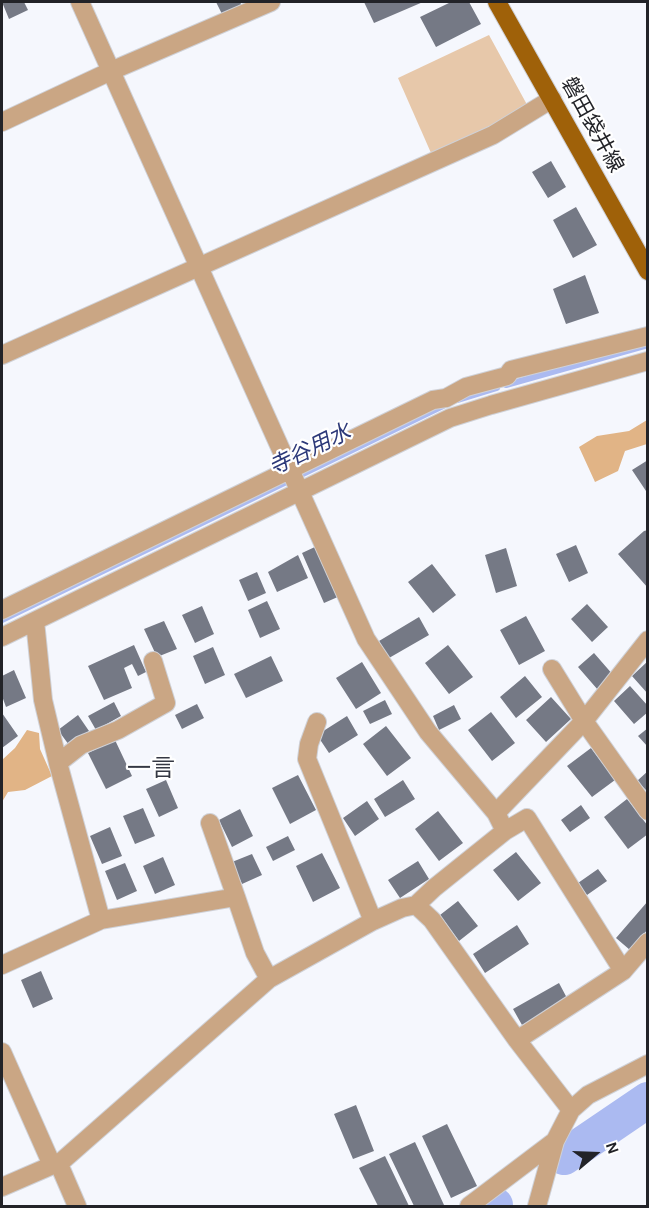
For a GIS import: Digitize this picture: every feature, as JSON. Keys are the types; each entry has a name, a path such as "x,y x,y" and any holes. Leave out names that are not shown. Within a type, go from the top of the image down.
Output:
{"main road":[{"name":"磐田袋井線","path":"497,2 648,271"}],"street":[{"path":"80,2 366,639 428,732 496,813 505,831"},
{"path":"2,122 111,71 271,2"},
{"path":"2,355 493,135 552,99"},
{"path":"2,610 433,400 446,398 466,387 507,376 511,370 648,336"},
{"path":"2,638 450,418 648,361"},
{"path":"35,621 43,700 101,920"},
{"path":"496,813 584,721 648,640"},
{"path":"58,763 81,745 118,730 166,703 153,661"},
{"path":"552,669 584,721 648,811"},
{"path":"317,723 309,744 307,759 373,921"},
{"path":"2,1187 62,1161 268,980 373,921 402,908 416,905 505,831 526,818 623,971"},
{"path":"210,823 255,953 268,980"},
{"path":"2,965 101,920 236,897"},
{"path":"416,905 432,920 517,1040 571,1110"},
{"path":"517,1040 623,971 648,942"},
{"path":"2,1052 77,1206"},
{"path":"539,1205 555,1141 571,1110 588,1095 648,1064"},
{"path":"469,1206 555,1141"}],"shaded area":[{"path":"489,35 531,112 435,162 398,78"},
{"path":"647,420 647,444 625,451 618,471 595,482 579,447 597,436 629,431"},
{"path":"27,730 39,733 40,749 52,776 25,790 8,792 2,802 2,760 15,748"}],"building":[{"path":"2,2 24,2 28,10 9,19"},
{"path":"216,2 240,2 242,6 223,16"},
{"path":"364,2 423,2 374,23"},
{"path":"451,2 469,2 481,24 436,47 420,17"},
{"path":"551,161 566,187 548,198 532,172"},
{"path":"576,207 597,245 573,258 553,220"},
{"path":"585,275 599,313 566,324 553,289"},
{"path":"648,460 648,494 632,470"},
{"path":"648,530 648,588 618,554"},
{"path":"576,545 588,573 569,582 556,554"},
{"path":"317,546 340,596 324,603 302,553"},
{"path":"506,548 517,586 496,593 485,555"},
{"path":"298,555 308,578 277,592 268,572"},
{"path":"432,564 456,595 433,613 408,582"},
{"path":"257,572 266,593 248,601 239,580"},
{"path":"267,601 280,629 260,638 248,610"},
{"path":"587,604 608,627 592,642 571,619"},
{"path":"202,606 214,634 195,643 182,615"},
{"path":"526,616 545,651 519,665 500,630"},
{"path":"419,617 429,635 389,658 379,641"},
{"path":"164,621 177,649 157,657 144,629"},
{"path":"134,645 146,672 138,676 132,664 124,668 132,688 104,700 88,666"},
{"path":"448,645 473,677 449,694 425,663"},
{"path":"213,647 225,675 205,684 193,656"},
{"path":"594,653 614,676 598,690 578,667"},
{"path":"271,656 283,681 246,698 234,674"},
{"path":"648,661 648,694 632,676"},
{"path":"362,662 381,693 356,709 336,678"},
{"path":"14,670 26,698 6,707 2,696 2,676"},
{"path":"525,676 542,697 516,718 500,697"},
{"path":"630,686 648,706 648,712 634,724 614,701"},
{"path":"551,697 571,719 546,742 526,720"},
{"path":"385,700 392,714 370,724 363,711"},
{"path":"114,702 121,716 96,730 88,716"},
{"path":"197,704 204,718 182,729 175,715"},
{"path":"454,705 461,719 439,730 433,716"},
{"path":"491,712 515,743 492,761 468,730"},
{"path":"2,713 18,736 2,748"},
{"path":"78,715 89,731 69,745 58,730"},
{"path":"347,716 358,735 329,753 317,735"},
{"path":"386,726 411,758 387,776 363,744"},
{"path":"648,728 648,747 638,736"},
{"path":"115,740 132,776 106,789 88,753"},
{"path":"591,748 615,780 592,797 567,766"},
{"path":"648,771 648,792 637,781"},
{"path":"298,775 316,810 290,824 272,788"},
{"path":"166,780 178,808 159,817 146,789"},
{"path":"403,780 415,799 385,817 374,799"},
{"path":"627,799 648,826 648,834 628,849 604,817"},
{"path":"367,801 379,819 355,836 343,818"},
{"path":"581,805 590,818 570,832 561,820"},
{"path":"143,808 155,836 135,844 123,816"},
{"path":"240,809 253,836 232,847 219,820"},
{"path":"438,811 463,843 439,861 415,829"},
{"path":"110,827 122,856 102,864 90,836"},
{"path":"288,836 295,850 273,861 266,847"},
{"path":"516,852 541,883 518,901 493,870"},
{"path":"322,853 340,888 313,902 296,866"},
{"path":"252,854 262,875 242,884 232,862"},
{"path":"163,857 175,885 155,894 143,866"},
{"path":"418,861 429,879 400,898 388,880"},
{"path":"125,863 137,891 117,900 105,871"},
{"path":"598,869 607,881 587,895 578,883"},
{"path":"458,901 478,926 459,941 440,915"},
{"path":"648,901 648,929 630,950 616,938"},
{"path":"517,925 529,944 485,973 473,954"},
{"path":"41,971 53,999 33,1008 21,980"},
{"path":"559,983 568,1000 522,1025 513,1009"},
{"path":"356,1105 374,1151 353,1159 334,1114"},
{"path":"447,1124 477,1186 451,1198 422,1136"},
{"path":"415,1142 444,1205 414,1206 389,1154"},
{"path":"385,1156 409,1206 378,1206 359,1168"}],"waterway":[{"name":"寺谷用水","path":"506,385 648,345"},
{"name":"寺谷用水","path":"458,400 497,388"},
{"name":"寺谷用水","path":"2,620 443,406"},
{"path":"564,1157 648,1100"}],"district":[{"name":"一言","path":"151,769"}]}
